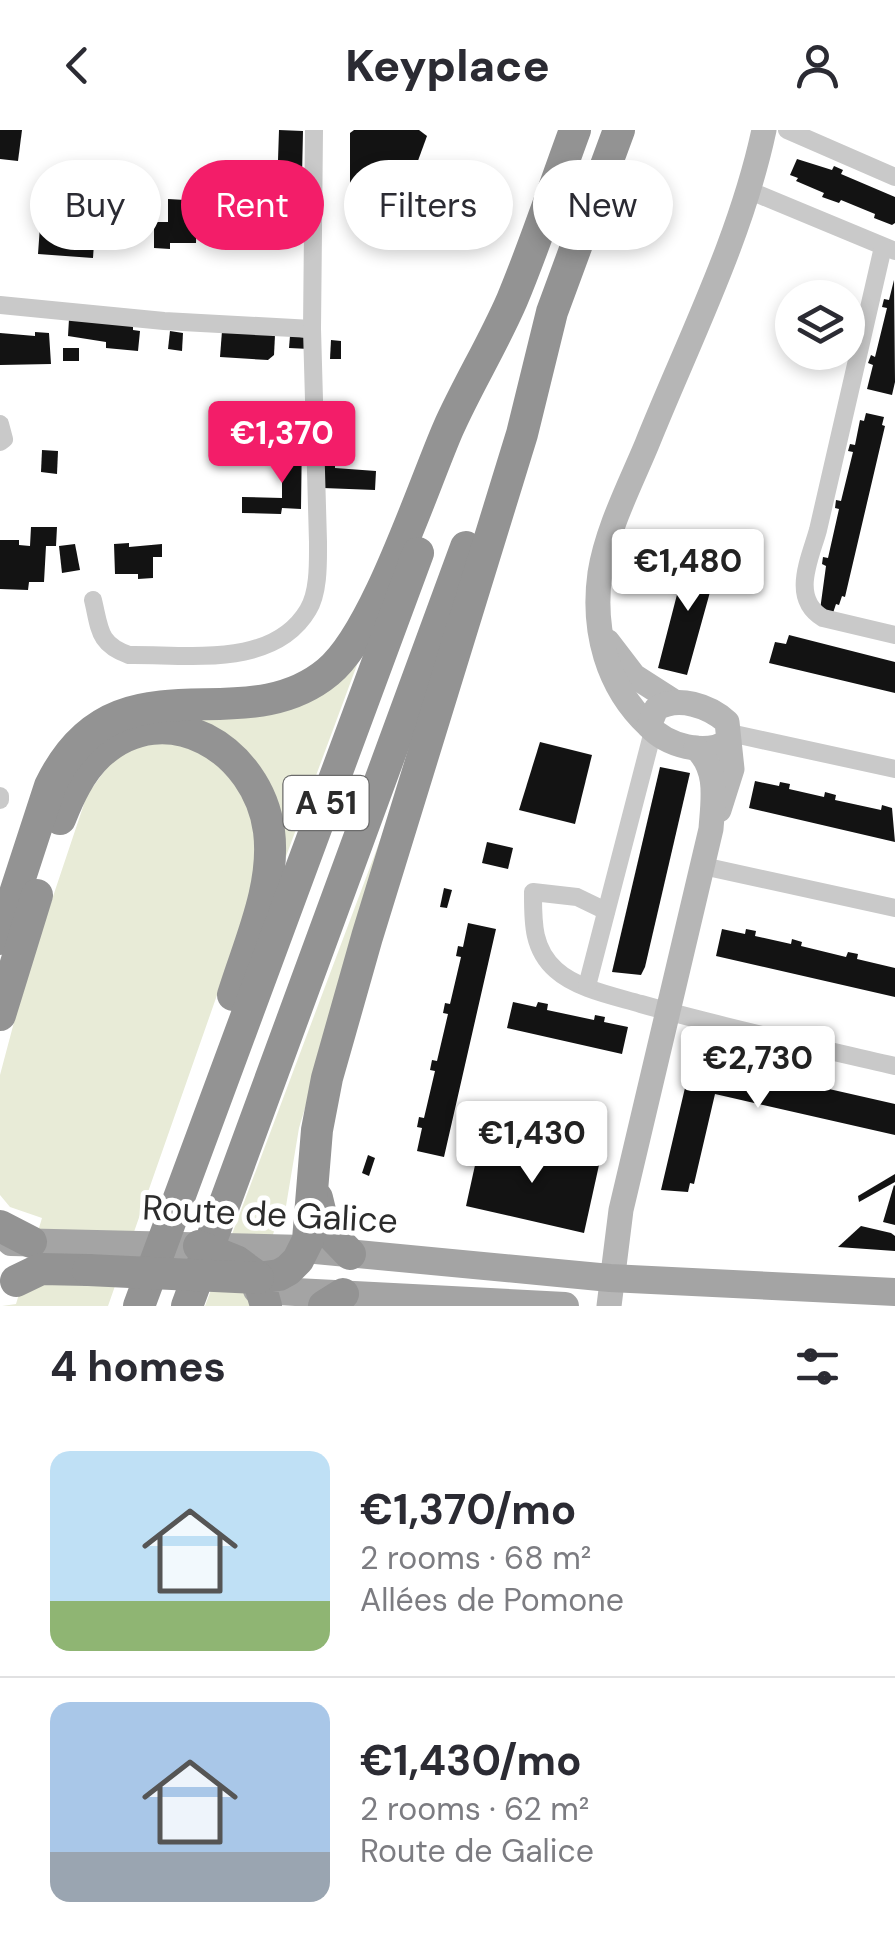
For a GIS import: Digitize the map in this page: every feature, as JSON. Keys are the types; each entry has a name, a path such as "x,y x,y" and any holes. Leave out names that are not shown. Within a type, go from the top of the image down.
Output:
{"highway":[{"path":"0,939 50,786 60,766 86,737 126,713 152,706 249,702 282,695 314,682 343,657 388,573 450,426 512,300 574,130"},
{"path":"8,1282 41,1269 86,1277 261,1291 288,1270 305,1250 312,1174 328,1078 367,936 522,434 552,312 619,130"},
{"name":"A 51","path":"138,1306 512,300"},
{"name":"A 51","path":"186,1306 552,312"},
{"path":"0,1015 58,822 71,792 100,754 131,736 171,731 208,740 236,759 250,775 265,810 271,851 269,876 138,1306"},
{"path":"312,1174 324,1227 350,1254"},
{"path":"0,1226 15,1242"},
{"path":"199,1246 236,1262 261,1291"}],"main road":[{"name":"Route de Galice","path":"15,1242 305,1250 610,1292 895,1292"},
{"path":"261,1291 333,1300 566,1306"}],"street":[{"path":"93,600 102,639 111,649 128,655 263,649 286,637 310,608 318,542 312,329 314,130"},
{"path":"764,130 748,190 617,518 600,572 598,630 619,691 651,729 696,748 713,748 729,737 895,769"},
{"path":"787,130 895,176"},
{"path":"748,190 889,249 806,570 804,593 814,613 823,618 895,634"},
{"path":"0,306 312,329"},
{"path":"0,424 4,439 0,442"},
{"path":"598,630 634,676 673,701 712,712 727,722 731,780 711,830 667,1011 621,1210 610,1292"},
{"path":"587,986 656,709 673,701"},
{"path":"696,748 712,772 711,830"},
{"path":"702,866 895,908"},
{"path":"606,911 578,898 533,892 533,926 542,954 566,978 667,1011 895,1066"}],"green space":[{"path":"364,646 281,870 243,921 108,1306 2,1306 16,1304 42,1218 10,1207 0,1195 0,1075 26,977 87,795 114,758 173,716 241,712"},
{"path":"411,758 299,1128 285,1212 277,1222 250,1306 205,1306"}],"building":[{"path":"0,130 22,130 18,161 0,159"},
{"path":"279,130 303,131 302,160 278,160"},
{"path":"419,130 427,136 418,160 350,160 350,133"},
{"path":"797,159 832,170 834,166 843,170 841,174 895,197 895,223 874,218 875,214 841,200 839,203 822,197 824,193 796,181 798,178 790,175"},
{"path":"168,199 181,200 181,243 161,248 161,222 168,222"},
{"path":"38,250 94,250 93,258 38,254"},
{"path":"894,280 892,395 867,389 873,365 868,363 871,355 875,357 887,308 882,307 884,299 889,300"},
{"path":"69,319 133,324 133,330 140,331 138,351 106,348 106,342 68,336"},
{"path":"170,331 183,333 182,351 168,349"},
{"path":"222,331 275,335 274,355 268,360 220,357"},
{"path":"35,332 49,333 51,364 0,365 0,333 35,336"},
{"path":"290,336 309,338 309,349 289,348"},
{"path":"331,340 341,341 341,359 330,359"},
{"path":"63,348 79,348 79,361 63,361"},
{"path":"866,413 884,417 885,426 845,597 833,613 820,610 826,566 822,564 823,557 828,558 839,509 835,508 836,500 841,501 853,452 848,451 850,444 855,445 860,420 864,421"},
{"path":"330,428 336,429 336,435 348,436 347,454 335,454 335,468 376,471 375,490 323,488 322,434 330,435"},
{"path":"293,432 302,433 301,509 282,508 281,514 242,513 242,497 282,498 282,460 292,460"},
{"path":"42,450 58,451 57,474 41,472"},
{"path":"31,527 57,527 56,546 46,546 44,582 29,582 28,590 0,589 0,540 19,540 19,545 30,546"},
{"path":"129,543 129,547 162,544 162,557 153,557 153,578 115,574 114,544"},
{"path":"75,544 80,570 62,573 59,546"},
{"path":"688,552 715,563 715,574 687,675 658,668"},
{"path":"789,635 895,662 895,693 769,663 775,642 786,644"},
{"path":"540,742 592,755 575,824 519,810"},
{"path":"660,767 690,773 645,967 641,975 612,972"},
{"path":"755,781 790,784 789,789 824,797 825,792 836,795 835,800 881,810 882,805 892,808 895,842 749,808"},
{"path":"487,842 513,848 508,869 482,863"},
{"path":"444,888 452,890 447,908 440,907"},
{"path":"468,923 496,929 444,1157 417,1151 422,1128 417,1127 419,1117 424,1118 435,1071 430,1070 432,1060 437,1061 448,1014 443,1013 445,1003 450,1004 461,957 456,956 458,946 463,947"},
{"path":"722,929 745,934 746,929 756,931 755,936 791,944 792,939 802,942 801,946 846,957 848,952 858,954 857,959 895,968 895,997 716,956"},
{"path":"513,1002 536,1007 538,1002 548,1004 547,1010 594,1020 595,1015 605,1017 604,1022 628,1027 622,1054 507,1028"},
{"path":"692,1058 895,1104 895,1135 715,1094 694,1184 690,1183 688,1192 661,1190"},
{"path":"481,1138 599,1165 584,1233 466,1206"},
{"path":"368,1155 375,1158 369,1176 362,1173"},
{"path":"895,1174 895,1182 859,1202 858,1196"},
{"path":"895,1186 895,1225 883,1222"},
{"path":"861,1226 891,1233 895,1236 895,1251 838,1247"}]}
